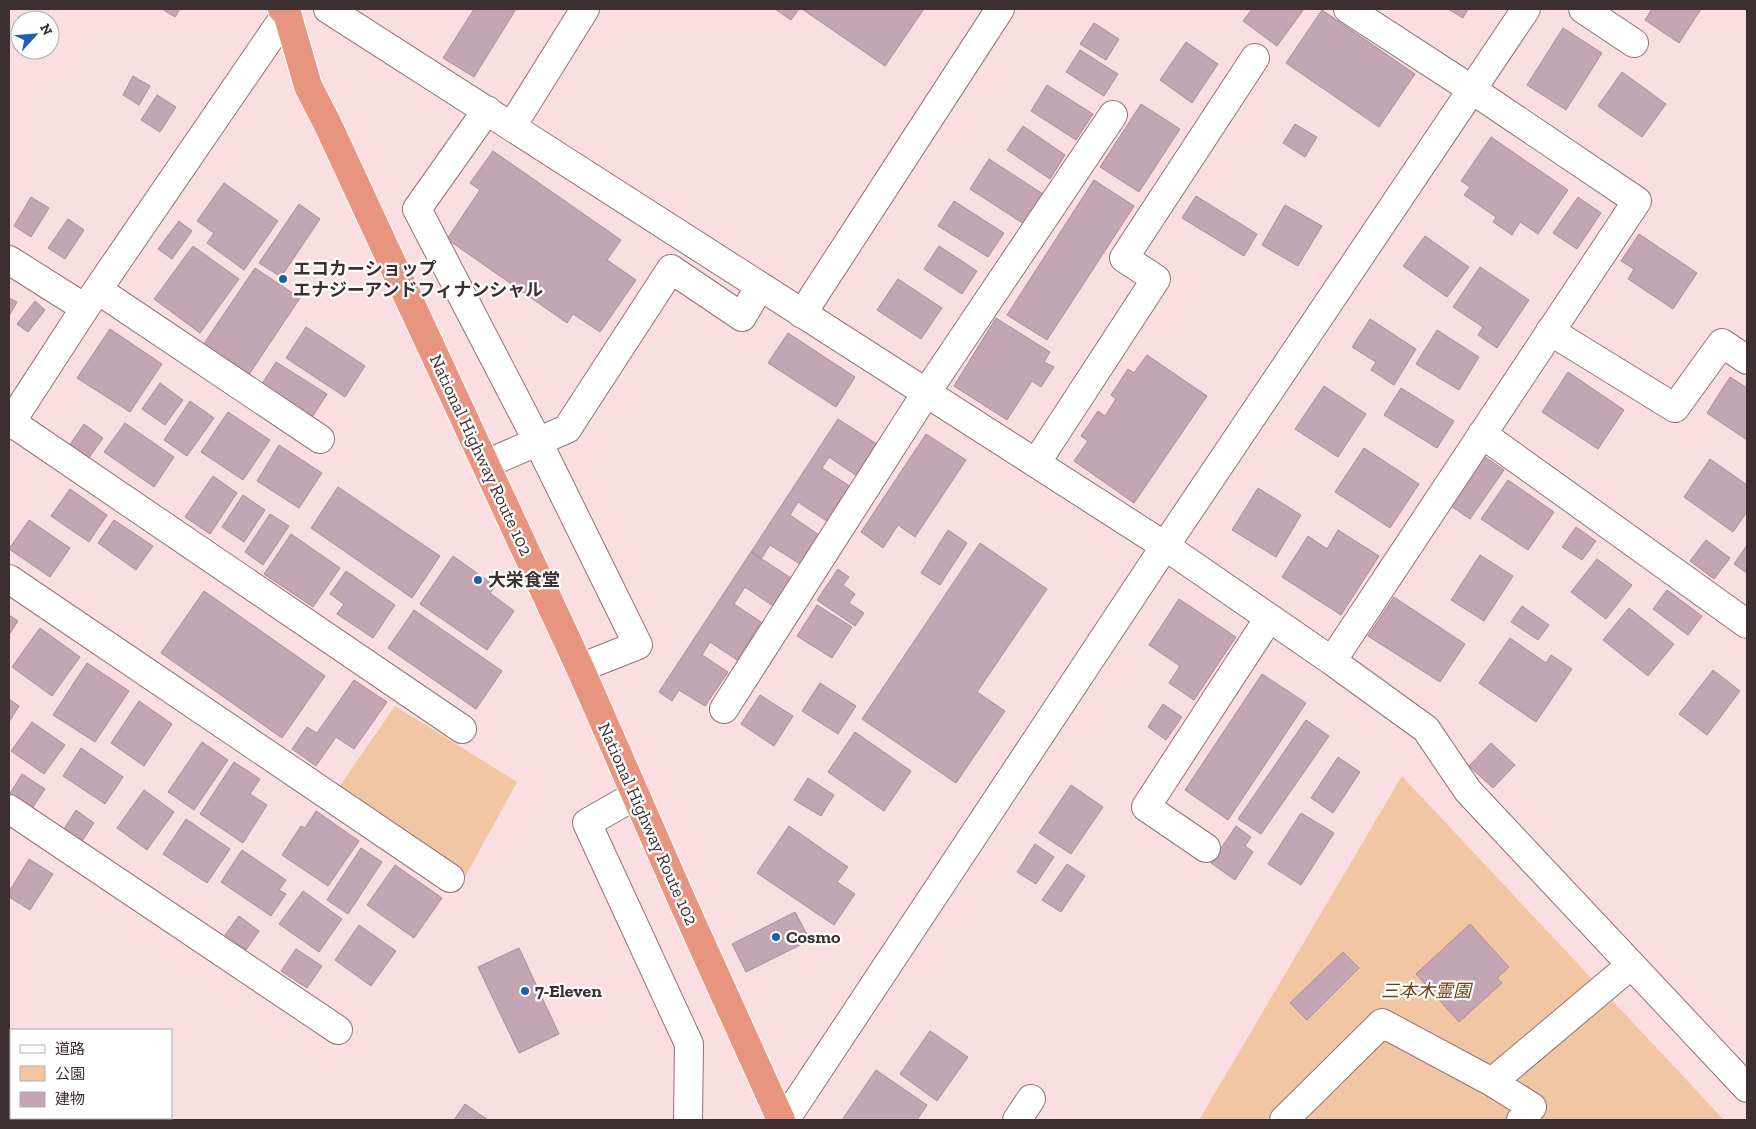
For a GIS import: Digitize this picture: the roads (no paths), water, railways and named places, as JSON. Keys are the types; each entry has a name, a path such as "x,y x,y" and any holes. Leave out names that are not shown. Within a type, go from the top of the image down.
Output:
{"highway":[{"name":"National Highway Route 102","path":"288,10 308,86 328,125 580,668 781,1120"}],"street":[{"path":"328,9 1165,546 1332,661 1426,729 1468,790 1747,1088"},
{"path":"512,126 585,9"},
{"path":"802,314 1000,9"},
{"path":"1332,661 1637,201 1348,9"},
{"path":"785,1120 1165,546 1526,9"},
{"path":"1583,9 1634,43"},
{"path":"288,10 92,299 10,424 462,729"},
{"path":"1036,463 1156,279 1124,258 1255,58"},
{"path":"487,110 417,209 538,442 638,645 580,668"},
{"path":"724,709 926,393 1113,115"},
{"path":"9,260 92,299 320,439"},
{"path":"486,464 567,429 672,269 742,317 760,286"},
{"path":"1550,331 1675,408 1722,344 1747,360"},
{"path":"1482,434 1747,624"},
{"path":"9,579 450,878"},
{"path":"1206,848 1146,807 1269,618"},
{"path":"636,796 587,823 690,1044 688,1120"},
{"path":"9,809 338,1030"},
{"path":"1492,1082 1631,965"},
{"path":"1284,1120 1382,1023 1492,1082 1532,1107 1521,1120"}],"place":[{"name":"エコカーショップ エナジーアンドフィナンシャル","path":"283,279"},
{"name":"大栄食堂","path":"478,580"},
{"name":"Cosmo","path":"776,937"},
{"name":"7-Eleven","path":"525,991"}],"park label":[{"name":"三本木霊園","path":"1426,991"}]}
